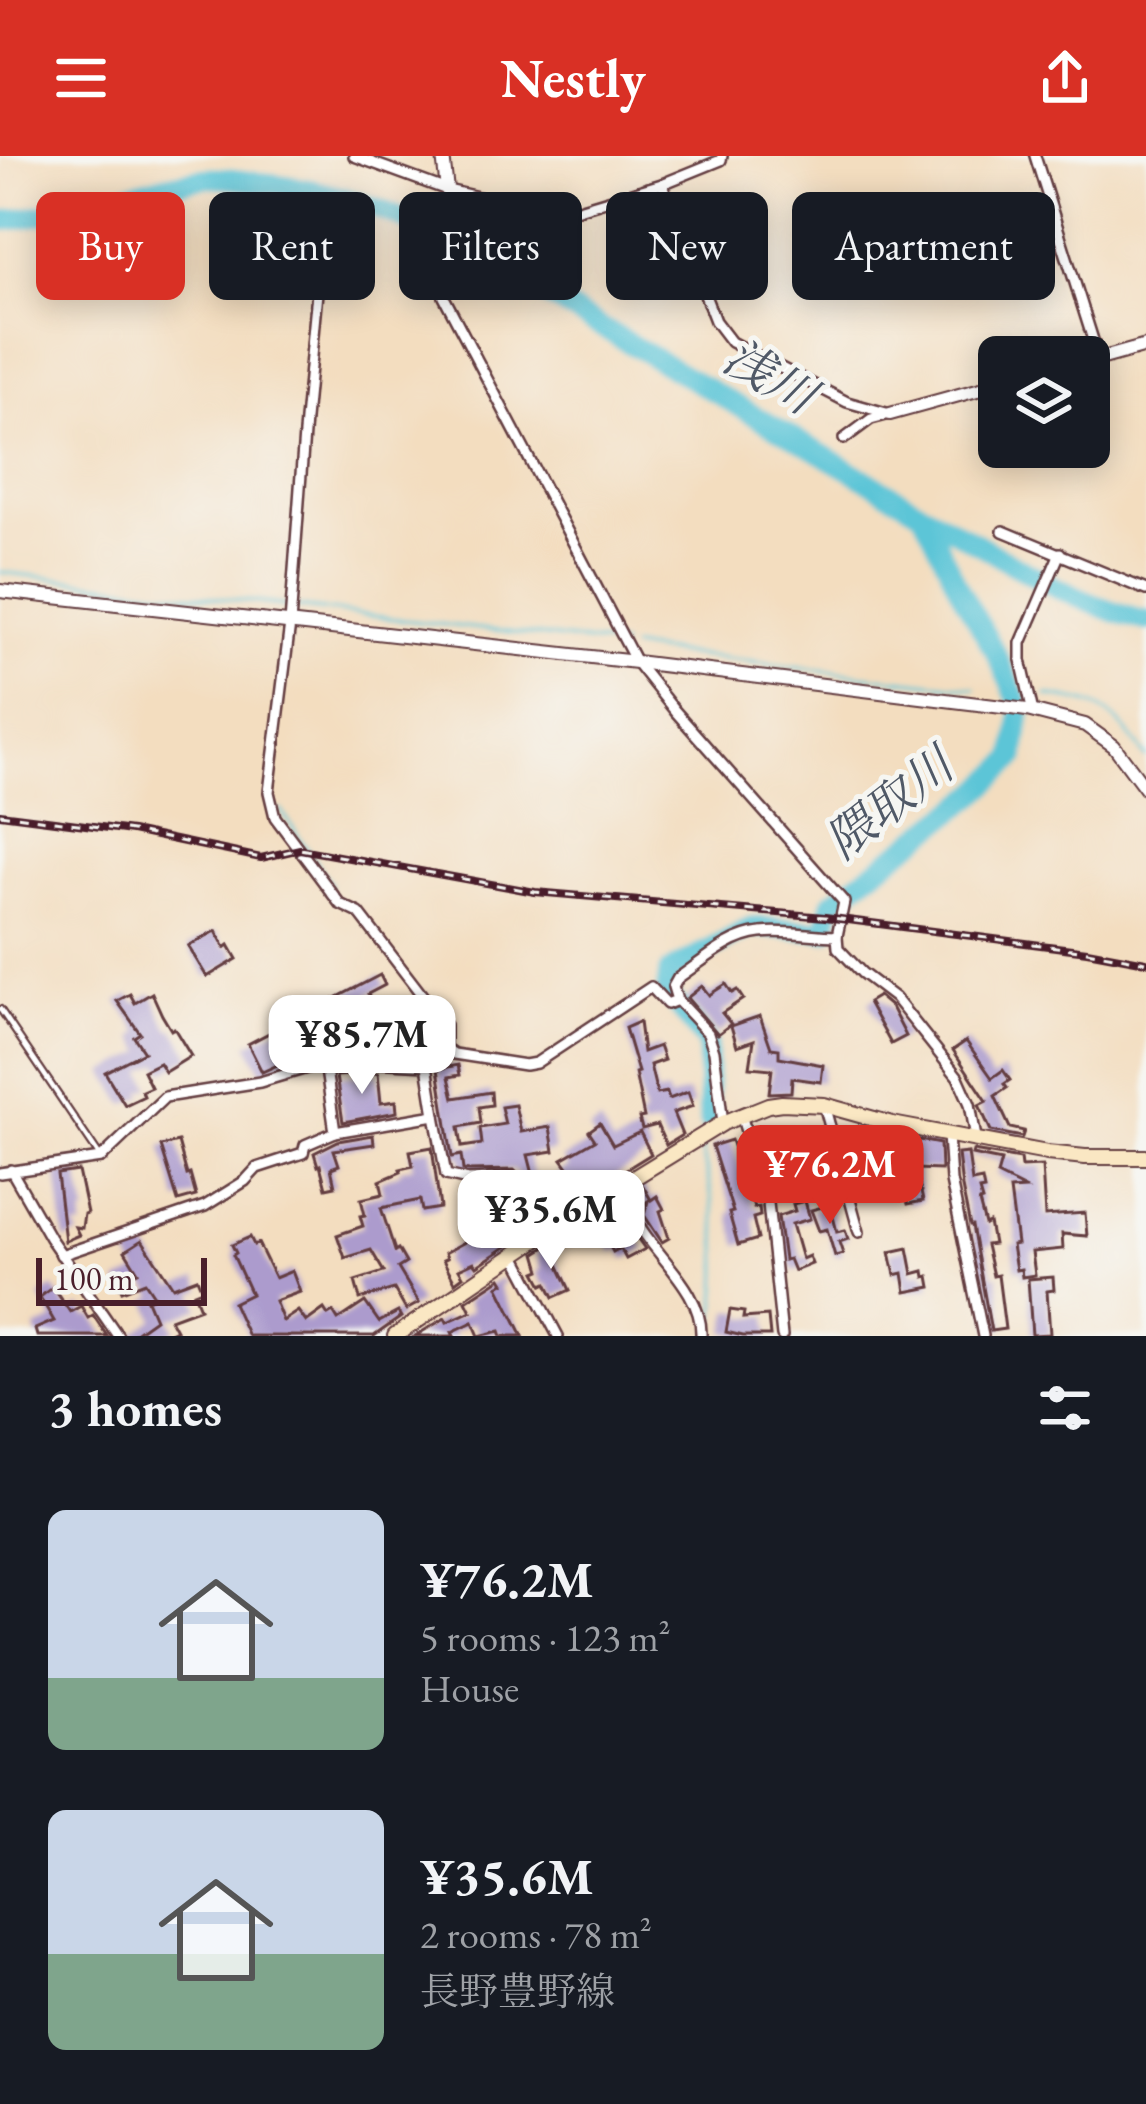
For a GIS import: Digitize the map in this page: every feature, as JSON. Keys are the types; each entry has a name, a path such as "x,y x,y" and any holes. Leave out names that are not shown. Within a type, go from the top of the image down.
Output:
{"main road":[{"path":"395,1336 723,1123 782,1102 824,1105 892,1124 1047,1153 1146,1156"}],"street":[{"path":"354,156 447,190 558,215 662,184 722,156"},
{"path":"443,156 447,190 441,272 444,297 636,662 844,902 837,936 841,952 895,998 958,1077 970,1104 976,1138"},
{"path":"1035,156 1087,336"},
{"path":"662,184 715,321 731,342 847,402 890,414"},
{"path":"118,1336 6,1171 101,1158 165,1097 260,1082 334,1060 427,1065 445,1048 446,1025 358,913 340,904 275,817 269,792 290,624 316,300"},
{"path":"1110,356 1146,346"},
{"path":"844,440 871,419 978,390"},
{"path":"1003,531 1146,590"},
{"path":"1030,711 1021,643 1059,555"},
{"path":"0,591 1030,711 1085,725 1114,746 1146,789"},
{"path":"723,1123 708,1033 674,1001 678,978 737,939 758,933 837,936"},
{"path":"445,1048 454,1054 536,1064 651,987 667,1004 674,1001"},
{"path":"325,1063 335,1132"},
{"path":"427,1065 446,1175 468,1180 510,1178 531,1244"},
{"path":"824,1105 859,1232"},
{"path":"62,1255 205,1206 257,1168 303,1153 305,1145 335,1132 435,1115"},
{"path":"741,1115 768,1203 782,1336"},
{"path":"948,1135 951,1181 983,1336"},
{"path":"618,1188 684,1287 700,1317 701,1336"},
{"path":"515,1255 558,1336"}],"lane":[{"path":"0,1009 101,1158"}],"building":[{"path":"216,931 237,959 207,977 188,946"},
{"path":"380,975 385,985 368,994 370,999 334,1016 338,1025 332,1028 340,1043 262,1072 248,1044"},
{"path":"726,984 743,999 722,1013 731,1024 718,1034 687,998 702,986 709,995"},
{"path":"152,993 191,1056 165,1072 159,1063 143,1071 151,1087 125,1105 105,1072 144,1052 134,1037 140,1033 117,1001 130,994 135,1003"},
{"path":"878,996 891,1007 906,1036 891,1044 868,1002"},
{"path":"760,1016 779,1057 823,1065 821,1082 792,1078 791,1092 769,1093 772,1069 750,1067 754,1040 737,1046 731,1026"},
{"path":"639,1022 643,1052 659,1046 664,1060 650,1065 657,1094 667,1092 669,1099 688,1092 693,1106 673,1113 682,1135 666,1145 657,1125 642,1129 639,1118 644,1117 638,1072 625,1028"},
{"path":"966,1041 992,1078 1003,1070 1010,1080 995,1096 1010,1128 1024,1131 1022,1137 991,1131 979,1105 987,1101 953,1050"},
{"path":"458,1065 460,1075 449,1077 454,1098 491,1092 492,1105 479,1107 481,1123 459,1127 462,1147 482,1144 480,1128 505,1124 501,1107 515,1105 521,1132 550,1127 554,1151 528,1155 542,1209 530,1213 514,1170 463,1170 461,1155 452,1157 438,1069"},
{"path":"378,1073 381,1103 396,1101 397,1112 343,1122 336,1076"},
{"path":"600,1123 613,1145 640,1132 651,1154 586,1194 574,1177 563,1184 557,1174 568,1167 562,1159 595,1140 589,1131"},
{"path":"877,1132 940,1144 941,1170 916,1169 923,1201 908,1204 898,1166 876,1165"},
{"path":"373,1135 374,1144 334,1150 339,1165 331,1168 335,1186 326,1188 314,1153 338,1141"},
{"path":"731,1140 760,1216 753,1218 758,1239 738,1245 712,1146"},
{"path":"178,1142 196,1196 178,1201 161,1146"},
{"path":"432,1147 440,1208 422,1211 420,1200 381,1208 395,1251 406,1263 398,1268 419,1303 406,1310 394,1289 360,1299 355,1281 384,1272 371,1250 345,1258 337,1235 363,1226 361,1199 383,1194 380,1181 413,1166 410,1151"},
{"path":"973,1151 1020,1159 1021,1167 1042,1166 1045,1216 1085,1213 1087,1236 1062,1234 1063,1249 1032,1252 1035,1275 1022,1277 1021,1269 1016,1270 1012,1245 1017,1244 1010,1190 1025,1189 997,1175 1001,1161 972,1155"},
{"path":"968,1153 972,1182 982,1180 979,1202 985,1225 989,1223 993,1244 986,1245 993,1276 998,1275 1005,1329 991,1331 962,1187 958,1154"},
{"path":"78,1171 87,1213 82,1228 75,1227 79,1235 65,1241 57,1174"},
{"path":"643,1186 664,1209 660,1211 669,1238 662,1242 644,1215 648,1201 639,1207 631,1193"},
{"path":"504,1187 510,1207 504,1211 518,1239 477,1266 474,1262 459,1269 463,1276 455,1282 443,1260 445,1253 470,1239 460,1217 491,1203 488,1188"},
{"path":"805,1201 810,1219 792,1224 802,1259 809,1256 812,1264 794,1271 789,1259 784,1260 778,1216 795,1211 793,1204"},
{"path":"830,1205 837,1232 845,1230 848,1239 839,1242 843,1254 835,1256 827,1229 819,1231 811,1210"},
{"path":"610,1206 622,1238 633,1232 645,1249 626,1259 620,1248 613,1252 593,1216"},
{"path":"250,1237 254,1245 258,1243 275,1278 292,1271 300,1292 275,1301 283,1321 298,1311 306,1322 324,1309 338,1320 365,1302 379,1322 398,1312 401,1317 374,1336 248,1336 233,1303 251,1294 232,1245"},
{"path":"142,1240 173,1287 197,1278 202,1290 194,1293 200,1308 170,1319 176,1330 163,1336 131,1336 155,1319 147,1300 155,1297 145,1282 122,1291 118,1282 138,1272 125,1251"},
{"path":"549,1245 570,1290 554,1297 536,1272 541,1270 536,1253"},
{"path":"908,1248 913,1274 924,1271 931,1287 906,1292 903,1273 895,1275 890,1252"},
{"path":"1053,1277 1054,1290 1047,1291 1050,1334 1032,1335 1028,1279"},
{"path":"501,1278 504,1283 498,1286 523,1336 502,1336 500,1331 479,1336 473,1322 452,1332 454,1336 415,1336 445,1318 447,1322 471,1311 466,1301"},
{"path":"53,1287 70,1312 81,1306 107,1336 37,1336 35,1329 54,1321 40,1297"},
{"path":"730,1310 744,1312 743,1318 768,1316 770,1336 726,1332"}],"waterway":[{"name":"浅川","path":"0,221 207,178 286,185 369,206 474,254 1027,572 1093,604 1146,621"},
{"name":"隈取川","path":"709,1122 707,1043 669,996 669,972 751,927 825,931 832,902 980,792 1015,758 1021,714 1018,701 922,512"},
{"path":"0,572 288,606"},
{"path":"297,607 622,646"},
{"path":"631,648 975,688"},
{"path":"1047,695 1106,711 1146,757"},
{"path":"281,810 331,885"},
{"name":"隈取川","path":"701,1146 718,1241 711,1336"}],"railway":[{"path":"0,814 132,831 261,858 300,849 535,892 825,917 1146,962"}]}
